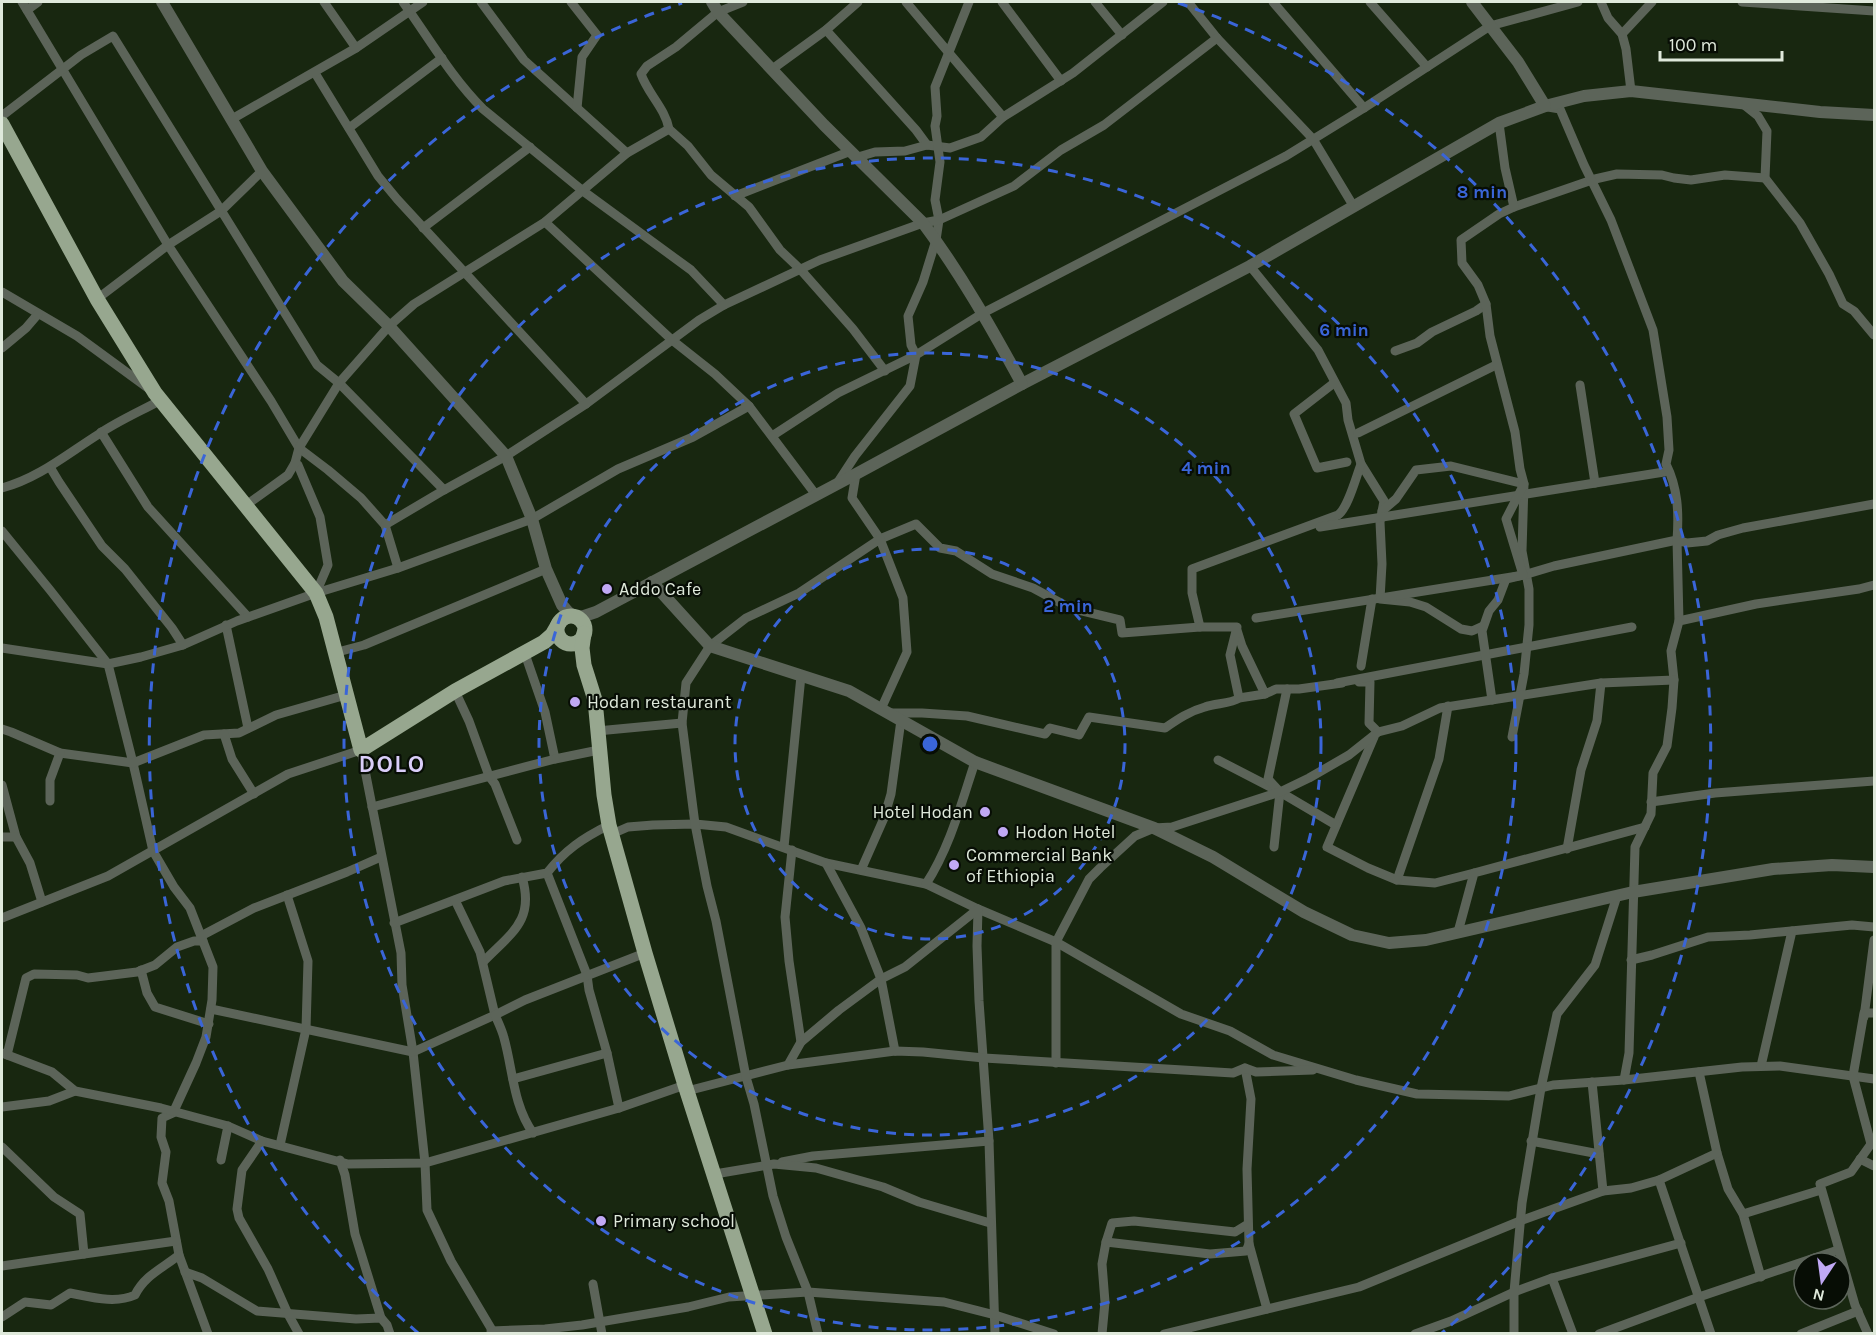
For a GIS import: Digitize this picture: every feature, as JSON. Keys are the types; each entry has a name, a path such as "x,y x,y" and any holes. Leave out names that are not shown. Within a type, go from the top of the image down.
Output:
{"main road":[{"path":"2,124 97,298 158,397 316,593 326,618 361,750 524,651 554,640 574,643 579,641 584,633"},
{"path":"544,642 552,635 559,623 568,616 575,617 584,625 582,648 594,700 610,829 686,1088 765,1334"},
{"path":"559,623 557,632 561,639 577,652 585,665"}],"street":[{"path":"38,2 24,6 168,245 271,401 299,448 361,498 385,525 398,568"},
{"path":"162,2 262,171 343,281 389,326 506,456 532,519 546,569 562,605 563,612 559,623"},
{"path":"324,2 356,48"},
{"path":"403,2 442,58 483,109 583,191 691,270 724,305"},
{"path":"232,119 356,48 423,2"},
{"path":"481,2 524,60 627,153"},
{"path":"571,2 597,34 582,57 577,108"},
{"path":"743,2 715,7 676,47 647,66 641,74 667,119 669,129 688,146 711,175 749,207 780,250 853,329 885,370"},
{"path":"771,70 826,30 858,2"},
{"path":"906,2 1003,117"},
{"path":"837,484 855,456 910,386 916,355 911,345 908,316 923,282 936,240 939,220 935,200 940,162 934,126 937,116 935,87 969,2"},
{"path":"1002,2 1061,81"},
{"path":"1095,2 1122,34"},
{"path":"735,196 854,154 905,150 927,145 950,148 981,137 1003,117 1074,73 1163,2"},
{"path":"1188,2 1217,38 1313,139 1354,207"},
{"path":"1273,2 1365,108"},
{"path":"1370,2 1427,67"},
{"path":"1472,2 1518,62 1545,106 1560,109 1611,220 1653,330 1667,417 1666,428 1670,450 1666,464 1673,478 1679,517 1677,540 1679,621 1671,651 1674,680 1666,746 1653,773 1651,814 1635,847 1629,1053 1624,1080"},
{"path":"772,436 838,393 916,355 983,313 1286,156 1365,108 1490,26 1578,2"},
{"path":"1601,2 1608,18 1622,33 1631,91"},
{"path":"1622,33 1652,2"},
{"path":"1742,2 1875,11"},
{"path":"715,7 771,70 923,224 936,240 983,313 1022,384"},
{"path":"826,30 927,145"},
{"path":"2,116 81,55 113,36 317,365 339,383 444,490"},
{"path":"385,525 506,456 586,404 699,320 724,305 820,260 939,220 1014,186 1061,150 1104,125 1217,38"},
{"path":"349,128 442,58"},
{"path":"315,73 378,176 463,272 586,404"},
{"path":"562,605 575,617 596,612 1022,384 1250,266 1499,123 1545,106 1584,96 1631,91 1820,112 1875,115"},
{"path":"1743,104 1758,116 1767,131 1765,178 1800,224 1829,274 1843,304 1854,311 1875,335"},
{"path":"1499,123 1505,168 1514,207"},
{"path":"245,506 288,475 299,448 339,383 389,326 414,304 545,222 627,153 669,129"},
{"path":"423,228 530,147"},
{"path":"97,298 168,245 221,211 262,171"},
{"path":"1512,737 1524,674 1529,625 1529,589 1522,551 1524,484 1515,432 1496,365 1486,304 1478,285 1462,263 1461,240 1499,214 1514,207 1617,174 1662,175 1691,180 1725,175 1765,178"},
{"path":"545,222 672,340 716,374 749,406 816,495"},
{"path":"1250,266 1318,350 1346,403 1347,420 1361,464 1384,501 1380,522 1382,564 1380,599 1410,602 1426,607 1461,629 1473,631 1484,625 1482,631 1491,700"},
{"path":"2,292 76,336 158,397 50,467 19,483 2,488"},
{"path":"1395,351 1417,343 1432,332 1486,304"},
{"path":"2,348 26,328 38,314"},
{"path":"1358,434 1496,365"},
{"path":"1334,383 1294,414 1317,468 1347,462"},
{"path":"1580,385 1595,483"},
{"path":"2,648 108,664 183,645 248,617 398,568 532,519 618,469 693,437 749,406"},
{"path":"101,432 148,507 248,617"},
{"path":"294,463 298,465 320,517 328,566 316,593"},
{"path":"1200,627 1192,593 1192,569 1298,531 1342,512 1361,464"},
{"path":"1382,511 1396,499 1416,470 1451,466 1524,484"},
{"path":"50,467 102,546 125,569 183,645"},
{"path":"1298,531 1664,472"},
{"path":"856,474 852,498 880,540 903,598 907,652 885,711"},
{"path":"1523,575 1506,519 1524,484"},
{"path":"1482,631 1506,579 1554,566 1677,540 1687,543 1707,541 1718,535 1743,528 1875,504"},
{"path":"818,1334 808,1292 773,1196 770,1164 746,1077 716,921 707,886 695,824 682,723 686,682 710,646 746,618 799,593 880,540 916,524 940,548 956,551 992,574 1033,588 1070,608 1120,620 1122,633 1200,627 1237,627"},
{"path":"2,531 108,664 153,851 190,909 213,967 209,1024 196,1063 173,1113 162,1118 161,1137 166,1152 162,1182 169,1201 176,1241 208,1334"},
{"path":"334,653 364,645 546,569"},
{"path":"1256,618 1523,575"},
{"path":"652,582 710,646 849,691 975,762 1154,828 1213,857 1304,912 1352,935 1389,943 1426,940 1633,892 1773,869 1832,865 1875,867"},
{"path":"1679,621 1756,604 1875,585"},
{"path":"1360,666 1372,599"},
{"path":"584,633 588,622 596,612"},
{"path":"226,625 248,728"},
{"path":"1237,627 1242,646 1264,694"},
{"path":"1237,627 1230,655 1239,698"},
{"path":"885,711 967,716 1045,734 1050,728 1080,735 1089,717 1166,728 1183,715 1205,707 1264,694 1276,689 1337,683 1632,627"},
{"path":"524,651 545,712 555,759"},
{"path":"801,675 785,916 801,1042"},
{"path":"1056,1063 1056,942 1089,879 1135,836 1154,828 1172,827 1280,792 1349,755 1377,733 1402,726 1440,708 1601,683 1674,680"},
{"path":"1337,683 1370,682 1369,723 1377,733"},
{"path":"1567,849 1581,770 1597,721 1601,683"},
{"path":"1274,847 1280,792 1269,779 1287,689"},
{"path":"455,691 517,840"},
{"path":"2,729 60,753 133,763 204,735 239,733 276,715 346,695"},
{"path":"1397,880 1439,759 1448,706"},
{"path":"861,870 884,818 891,794 901,720"},
{"path":"597,732 682,723"},
{"path":"1377,733 1327,847 1397,880 1435,883 1644,827"},
{"path":"224,734 232,759 254,794"},
{"path":"2,917 108,876 288,774 361,750 401,953 402,985 413,1052 425,1164 427,1210 451,1261 492,1332 545,1329 599,1322 688,1307 729,1297 808,1292 944,1302 1054,1334"},
{"path":"372,807 555,759 599,750"},
{"path":"50,801 50,780 60,753"},
{"path":"1218,760 1280,792 1336,825"},
{"path":"926,884 953,829 975,762"},
{"path":"1652,802 1715,793 1875,781"},
{"path":"2,785 16,837 30,863 42,902"},
{"path":"394,922 504,881 547,873 561,856 591,834 610,829 652,825 695,824 726,827 826,863 926,884 1056,942 1181,1014 1230,1031 1273,1054 1356,1080 1417,1094 1509,1096 1553,1085 1761,1066 1780,1066 1875,1079"},
{"path":"2,837 16,837"},
{"path":"381,857 254,908 202,938 177,947 155,965 141,970 88,978 77,975 34,974 26,978 4,1054 52,1072 75,1091 161,1108 228,1126 262,1141 348,1164 425,1164 686,1088 746,1077 788,1065 895,1051 1233,1073 1245,1068 1256,1072 1322,1070"},
{"path":"826,863 861,928 880,980 895,1051"},
{"path":"547,873 586,975 620,1108"},
{"path":"1458,932 1474,873"},
{"path":"483,962 520,924 526,900 522,877"},
{"path":"280,1145 306,1029 308,961 287,895"},
{"path":"1514,1334 1514,1292 1520,1221 1531,1141 1557,1014 1595,965 1617,896"},
{"path":"455,900 483,962 495,1015 504,1037 517,1100 525,1122 533,1133"},
{"path":"788,1065 801,1042 880,980 905,967 978,909"},
{"path":"978,909 979,1001 989,1141 995,1334"},
{"path":"1631,960 1708,937 1852,925 1875,927"},
{"path":"1761,1066 1791,931"},
{"path":"1868,1334 1838,1250 1820,1184 1851,1172 1870,1144 1853,1076 1875,940"},
{"path":"211,1009 413,1052 525,1000 645,952"},
{"path":"141,970 147,993 155,1007 209,1024"},
{"path":"1864,1017 1864,1013 1875,1013"},
{"path":"513,1079 607,1053"},
{"path":"1245,1068 1251,1099 1247,1169 1249,1244 1267,1309"},
{"path":"1699,1072 1717,1153 1728,1189 1743,1214 1761,1277"},
{"path":"1592,1082 1603,1191"},
{"path":"2,1107 49,1101 75,1091"},
{"path":"221,1160 228,1126"},
{"path":"262,1141 242,1170 237,1209 239,1218 299,1334"},
{"path":"715,1174 813,1156 989,1141"},
{"path":"1531,1141 1599,1154"},
{"path":"2,1146 54,1197 80,1214 84,1254"},
{"path":"1164,1334 1359,1287 1520,1221 1603,1191 1631,1188 1659,1180 1717,1153"},
{"path":"1860,1159 1875,1166"},
{"path":"340,1160 345,1175 355,1234 381,1318 390,1334"},
{"path":"770,1164 816,1168 884,1187 919,1202 990,1223"},
{"path":"1659,1180 1711,1334"},
{"path":"1743,1214 1821,1190"},
{"path":"1102,1334 1105,1302 1102,1264 1112,1223 1134,1221 1235,1232 1248,1224"},
{"path":"2,1266 176,1241"},
{"path":"1106,1242 1210,1254 1246,1251 1249,1244"},
{"path":"1415,1334 1552,1278 1681,1243"},
{"path":"1599,1334 1838,1250"},
{"path":"2,1317 26,1302 51,1305 70,1293 124,1300 135,1295 141,1284 157,1269 180,1256"},
{"path":"185,1272 202,1278 257,1311 357,1319 381,1318"},
{"path":"1552,1278 1573,1334"},
{"path":"594,1284 602,1334"},
{"path":"1801,1334 1858,1311"}],"place":[{"name":"Addo Cafe","path":"607,589"},
{"name":"Hodan restaurant","path":"575,702"},
{"name":"Hotel Hodan","path":"985,812"},
{"name":"Hodon Hotel","path":"1003,832"},
{"name":"Commercial Bank of Ethiopia","path":"954,865"},
{"name":"Primary school","path":"601,1221"}],"district":[{"name":"DOLO","path":"392,764"}]}
